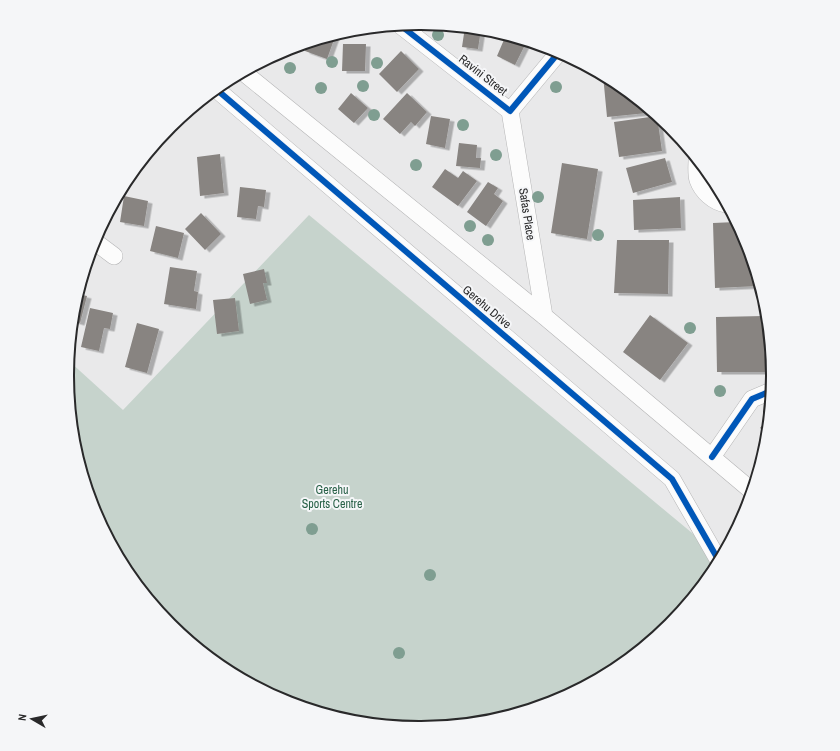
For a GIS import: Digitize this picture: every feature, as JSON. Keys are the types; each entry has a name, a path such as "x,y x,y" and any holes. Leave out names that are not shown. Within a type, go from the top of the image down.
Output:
{"street":[{"name":"Ravini Street","path":"407,31 510,111 555,57"},
{"path":"248,76 544,316 747,487"},
{"name":"Gerehu Drive","path":"221,93 672,479 715,554"},
{"name":"Safas Place","path":"510,111 544,316"},
{"path":"698,170 698,178 703,190 712,198 717,200"},
{"path":"100,246 114,256"},
{"path":"712,457 752,399 765,393"}],"green space":[{"name":"Gerehu Sports Centre","path":"309,215 716,553 694,586 680,603 648,635 630,650 593,675 552,695 509,709 465,718 443,720 420,721 375,718 331,709 288,695 247,675 228,663 210,650 176,620 146,586 121,548 110,528 93,487 86,465 77,421 74,366 123,410"}],"building":[{"path":"464,33 480,36 478,49 462,47"},
{"path":"333,41 327,59 305,51 309,48"},
{"path":"504,41 524,46 515,65 497,56"},
{"path":"343,44 366,44 365,71 342,71"},
{"path":"401,51 419,69 397,92 379,74"},
{"path":"604,83 645,113 607,117"},
{"path":"351,93 368,108 354,123 338,109"},
{"path":"407,93 427,112 415,126 411,122 400,134 383,119"},
{"path":"431,116 450,119 445,148 426,144"},
{"path":"649,117 658,126 662,151 619,157 614,122"},
{"path":"459,143 477,145 476,158 481,158 480,168 456,166"},
{"path":"220,154 224,193 200,196 197,157"},
{"path":"665,158 672,182 633,193 626,168"},
{"path":"562,163 598,169 587,239 551,233"},
{"path":"445,169 458,178 463,171 477,181 458,206 432,187"},
{"path":"488,182 498,188 494,194 503,201 486,226 467,212"},
{"path":"240,187 266,190 264,207 258,206 256,219 237,217"},
{"path":"125,196 148,201 144,226 120,222"},
{"path":"680,197 681,228 634,230 633,200"},
{"path":"201,213 221,234 205,250 185,229"},
{"path":"730,222 739,243 754,286 715,288 713,223"},
{"path":"156,226 184,233 178,258 150,251"},
{"path":"617,240 669,240 668,294 614,293"},
{"path":"170,267 197,271 194,291 198,292 196,309 164,304"},
{"path":"264,269 267,283 263,283 267,300 250,304 243,274"},
{"path":"84,295 87,296 80,323 78,323"},
{"path":"235,298 239,331 217,334 213,300"},
{"path":"90,308 113,313 110,329 104,328 99,351 81,347"},
{"path":"650,315 688,343 660,380 623,352"},
{"path":"760,316 766,372 717,372 716,317"},
{"path":"137,323 159,329 147,373 125,367"}],"cycle path":[{"path":"407,31 510,111 555,57"},
{"path":"221,93 672,479 715,554"},
{"path":"712,457 752,399 765,393"}]}
